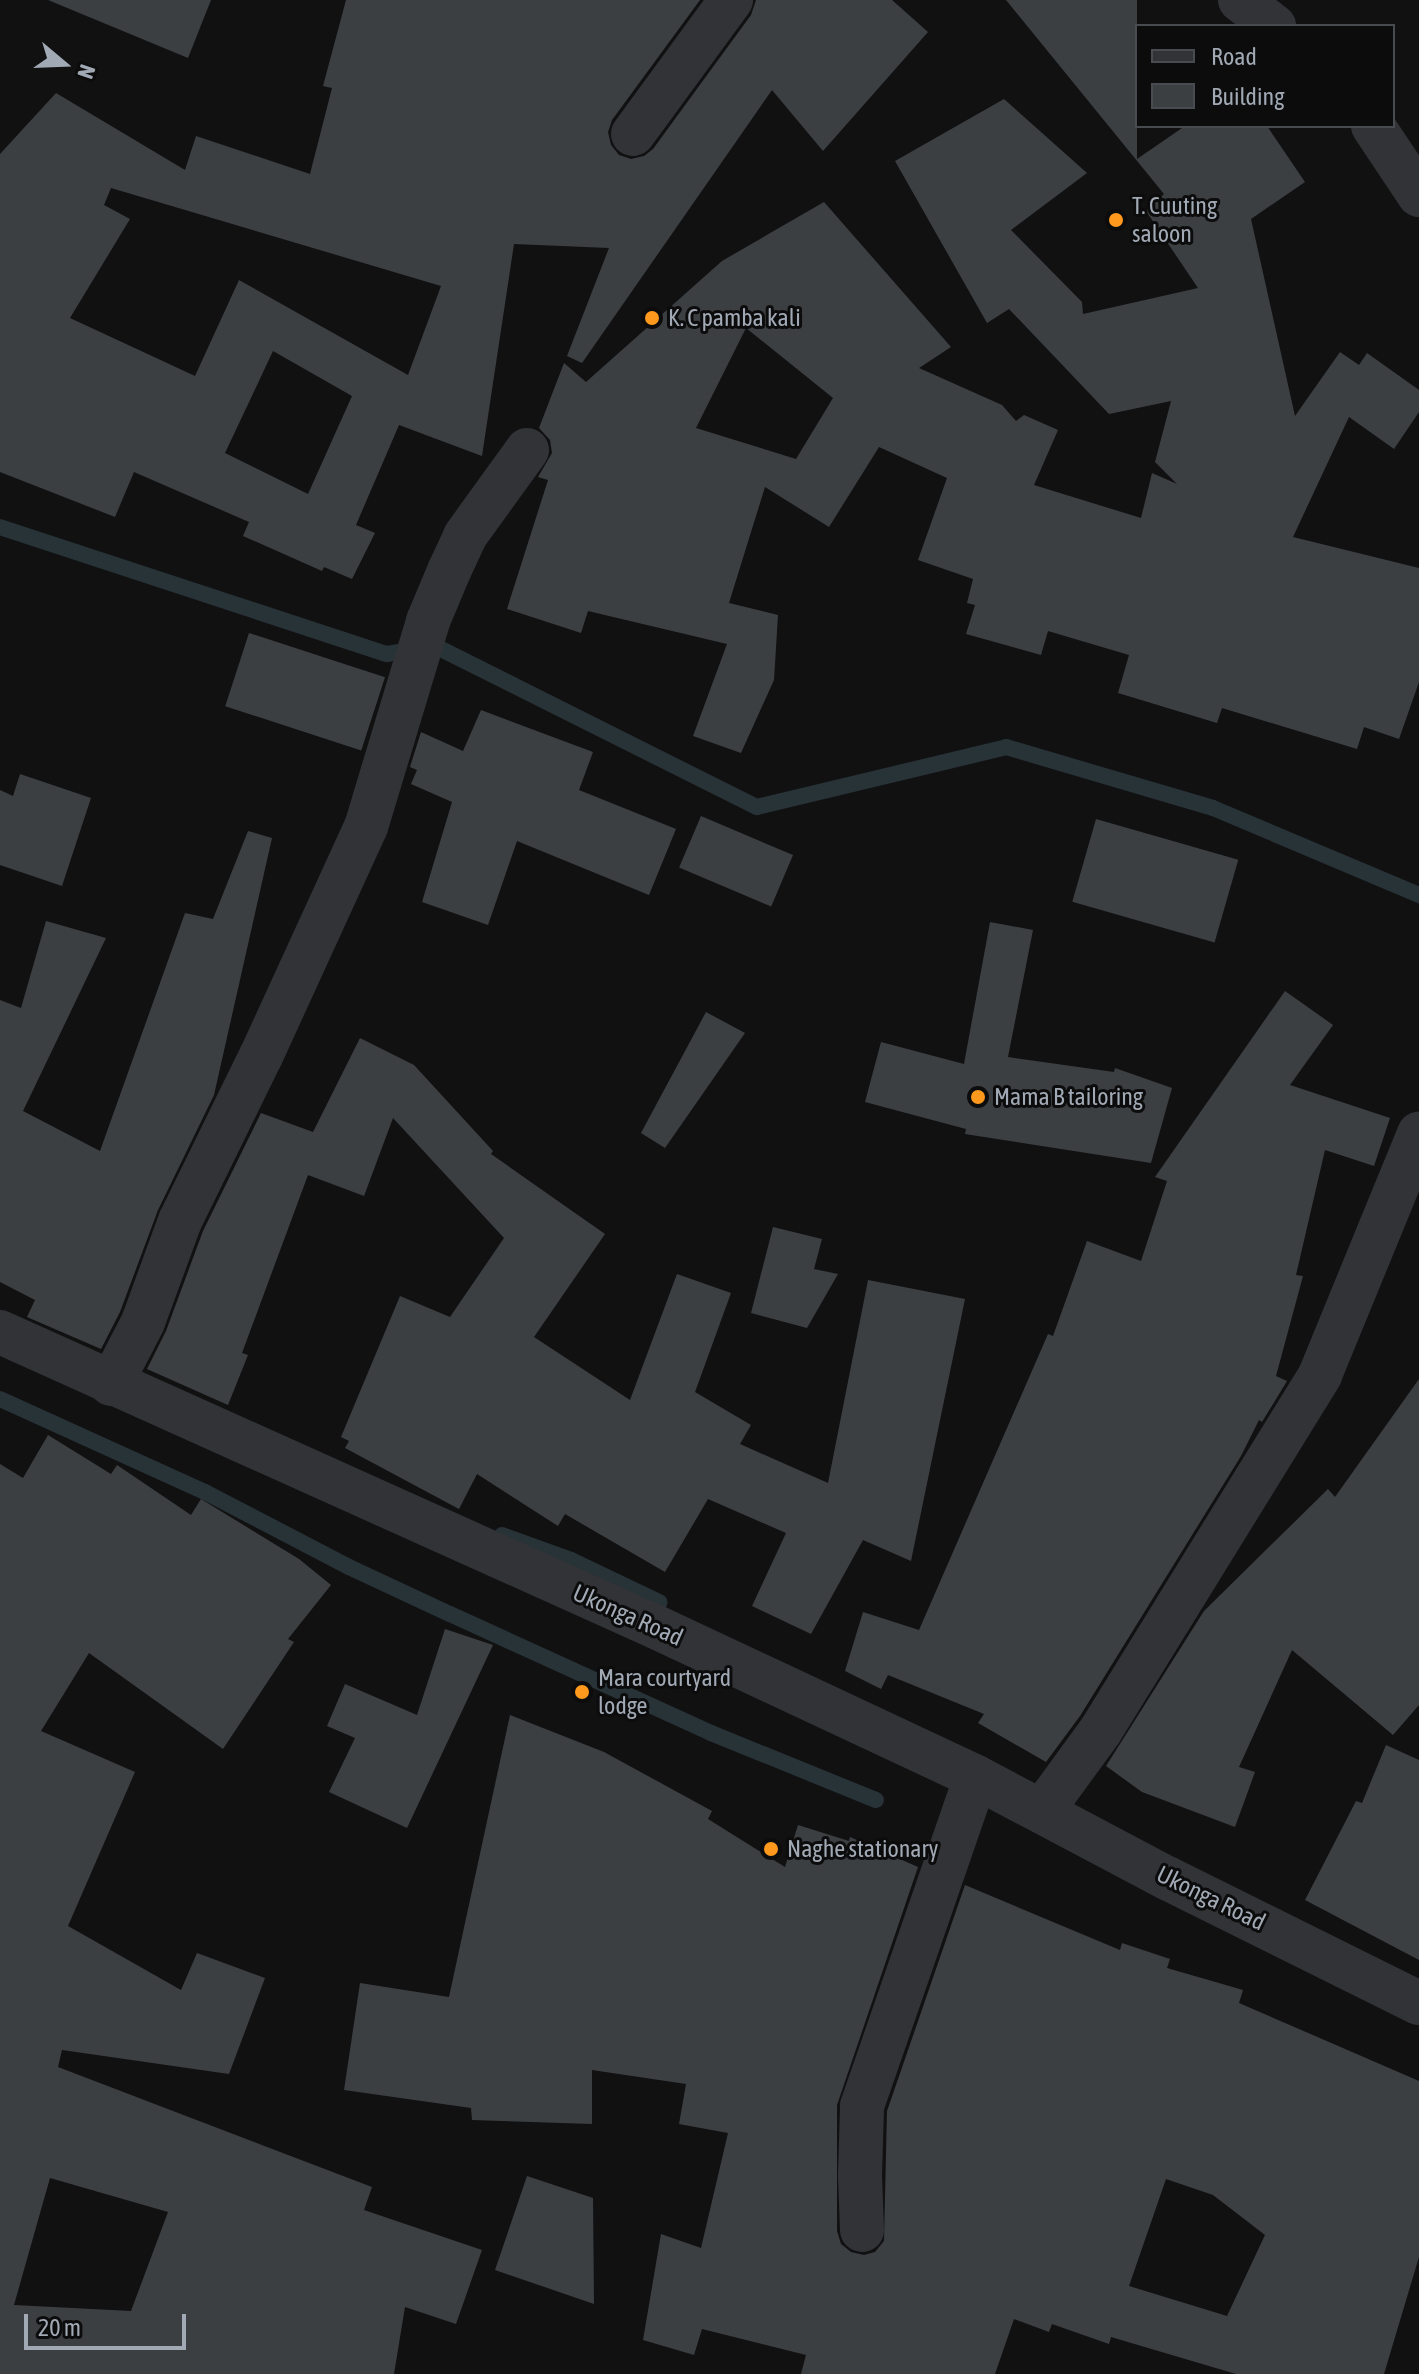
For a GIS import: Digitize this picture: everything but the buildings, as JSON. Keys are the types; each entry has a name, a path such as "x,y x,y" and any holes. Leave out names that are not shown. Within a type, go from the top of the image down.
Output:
{"street":[{"path":"633,134 731,0"},
{"path":"1240,0 1271,24"},
{"path":"1374,128 1419,195"},
{"path":"111,1384 143,1322 180,1221 261,1056 366,827 428,621 449,571 465,536 527,450"},
{"path":"1042,1811 1101,1730 1320,1375 1419,1134"},
{"name":"Ukonga Road","path":"0,1332 656,1627 976,1777 1167,1878 1419,2003"},
{"path":"862,2230 862,2106 976,1777"}],"waterway":[{"path":"0,527 387,654 435,646 757,807 1006,747 1213,808 1419,895"},
{"path":"0,1399 205,1492 349,1567 450,1614 711,1733 876,1800"},
{"path":"502,1535 571,1560 659,1602"}],"place":[{"name":"T. Cuuting saloon","path":"1116,220"},
{"name":"K. C pamba kali","path":"652,318"},
{"name":"Mama B tailoring","path":"978,1097"},
{"name":"Mara courtyard lodge","path":"582,1692"},
{"name":"Naghe stationary","path":"771,1849"}]}
